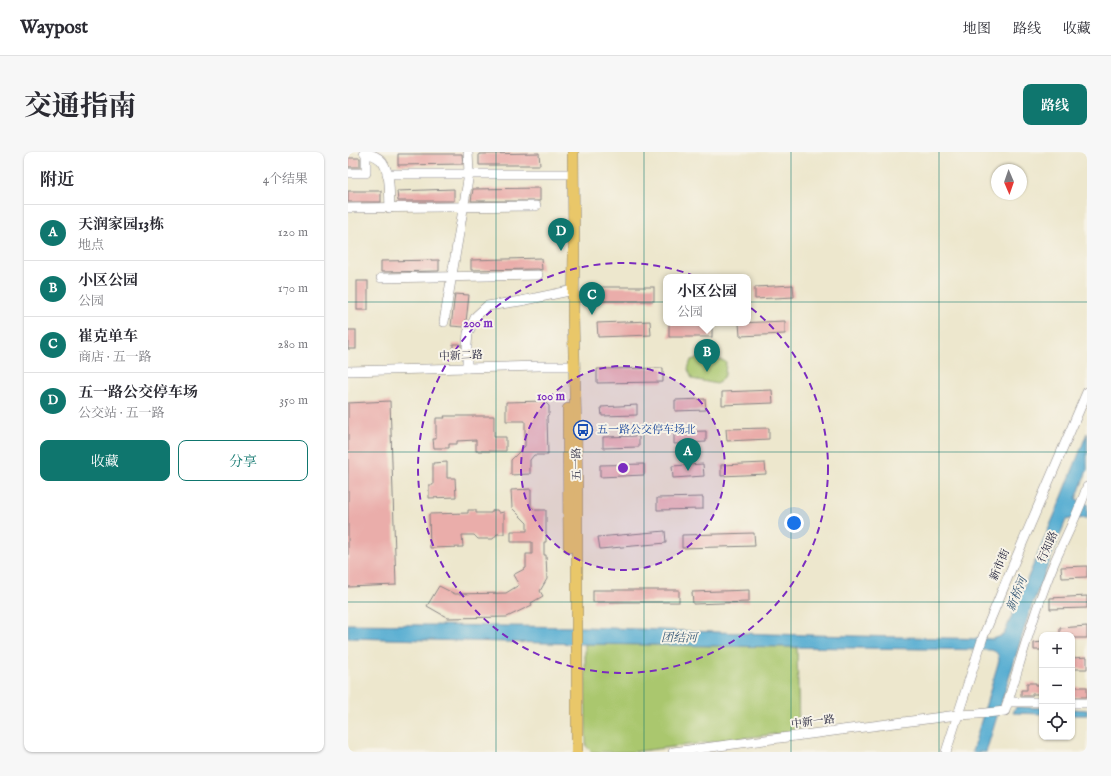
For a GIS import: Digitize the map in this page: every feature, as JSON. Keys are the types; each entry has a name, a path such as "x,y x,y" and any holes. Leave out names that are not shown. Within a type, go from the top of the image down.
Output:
{"main road":[{"name":"五一路","path":"566,152 568,291 577,475 573,622 578,752"},
{"name":"五一路","path":"571,366 574,290 573,152"},
{"name":"五一路","path":"571,752 574,647"}],"street":[{"path":"348,172 366,173 365,152 383,162"},
{"path":"383,152 383,162 389,178 390,208"},
{"path":"444,322 469,174 468,152"},
{"path":"387,174 573,174"},
{"path":"348,208 536,206"},
{"path":"381,278 538,275"},
{"path":"467,368 468,333 476,316 487,306 574,290"},
{"name":"中新二路","path":"348,371 571,366"},
{"name":"新市街","path":"946,752 983,637 1087,392"},
{"name":"行知路","path":"1004,708 1033,619 1052,568 1074,521 1087,486"},
{"name":"中新一路","path":"673,752 957,715 977,714 1039,702"},
{"path":"1075,703 1087,703"}],"green space":[{"path":"710,356 726,362 725,375 717,384 692,379 688,369 691,360"},
{"path":"585,644 797,647 799,731 633,752 592,752 586,746"}],"water":[{"name":"团结河","path":"1087,433 1087,470 1076,499 1087,504 1087,518 1066,520 1030,610 986,752 972,752 999,660 997,653 991,650 585,644 348,638 348,624 585,627 769,634 993,639 1004,634 1062,497"},
{"path":"1016,707 1039,708 1039,714 1013,713"},
{"path":"1075,709 1087,710 1087,715 1075,715"}],"building":[{"path":"539,153 540,165 479,165 479,154"},
{"path":"398,154 462,154 463,164 398,165"},
{"path":"348,158 360,158 360,167 348,167"},
{"path":"540,188 540,201 471,201 473,189"},
{"path":"454,189 454,201 398,201 397,191"},
{"path":"348,191 381,191 381,202 348,202"},
{"path":"541,258 542,270 471,270 471,260"},
{"path":"439,260 439,271 381,272 381,261"},
{"path":"357,281 368,281 368,310 357,310"},
{"path":"793,285 794,297 755,299 755,287"},
{"path":"598,287 654,287 654,301 598,301"},
{"path":"455,294 469,295 466,322 464,327 451,326"},
{"path":"650,321 651,335 598,337 597,323"},
{"path":"785,321 785,334 740,336 739,326 751,326 751,322"},
{"path":"669,326 712,326 712,337 669,337"},
{"path":"348,330 356,330 356,349 348,349"},
{"path":"453,344 461,344 461,350 453,350"},
{"path":"663,368 663,382 597,383 597,369"},
{"path":"772,390 773,403 722,405 722,392"},
{"path":"705,399 706,410 675,411 675,400"},
{"path":"390,401 396,585 348,587 348,403"},
{"path":"544,401 549,406 549,414 547,416 548,455 534,455 530,460 530,474 511,475 511,460 525,446 525,421 506,421 506,402"},
{"path":"637,405 637,415 602,416 601,407"},
{"path":"444,416 494,416 494,437 506,437 506,451 476,451 476,440 457,441 457,444 449,444 449,448 434,448 433,439 436,439 436,418 445,418"},
{"path":"769,428 769,439 727,441 726,429"},
{"path":"706,431 706,442 674,444 674,432"},
{"path":"639,436 639,447 603,448 603,437"},
{"path":"447,462 447,478 455,478 456,497 429,498 429,485 433,485 433,463"},
{"path":"765,463 766,474 721,476 721,465"},
{"path":"644,464 644,475 600,477 600,465"},
{"path":"703,464 704,476 673,478 672,466"},
{"path":"531,489 531,506 535,510 546,510 546,542 544,542 544,555 546,555 547,579 540,591 543,596 531,603 532,605 507,617 448,618 427,606 439,586 455,594 506,593 519,585 513,575 526,568 526,554 532,554 532,542 511,542 511,531 527,531 527,523 512,508 511,490"},
{"path":"703,497 703,509 657,510 657,498"},
{"path":"468,510 476,510 476,513 491,513 493,510 497,510 499,513 504,512 504,534 497,534 493,539 478,539 474,535 462,535 463,547 430,548 429,514 468,513"},
{"path":"665,531 666,543 600,549 598,537"},
{"path":"754,533 755,546 682,548 682,535"},
{"path":"1087,566 1087,577 1062,578 1061,567"},
{"path":"593,590 679,590 679,602 593,602"},
{"path":"749,590 749,602 693,604 692,592"},
{"path":"1087,596 1087,608 1050,609 1050,598"},
{"path":"1087,626 1087,638 1075,638 1075,632 1060,632 1060,628"},
{"path":"1039,642 1039,650 1034,650 1034,643"},
{"path":"1087,657 1087,669 1075,669 1075,658"},
{"path":"1027,683 1036,683 1036,685 1039,685 1039,694 1032,694 1032,696 1021,696 1021,690 1027,690"},
{"path":"1075,687 1087,687 1087,697 1075,697"}],"place":[{"name":"五一路公交停车场","path":"561,251"},
{"name":"崔克单车","path":"592,315"},
{"name":"小区公园","path":"707,372"},
{"name":"五一路公交停车场北","path":"583,430"},
{"name":"天润家园13栋","path":"688,471"}],"water label":[{"name":"新桥河","path":"1017,594"}]}
